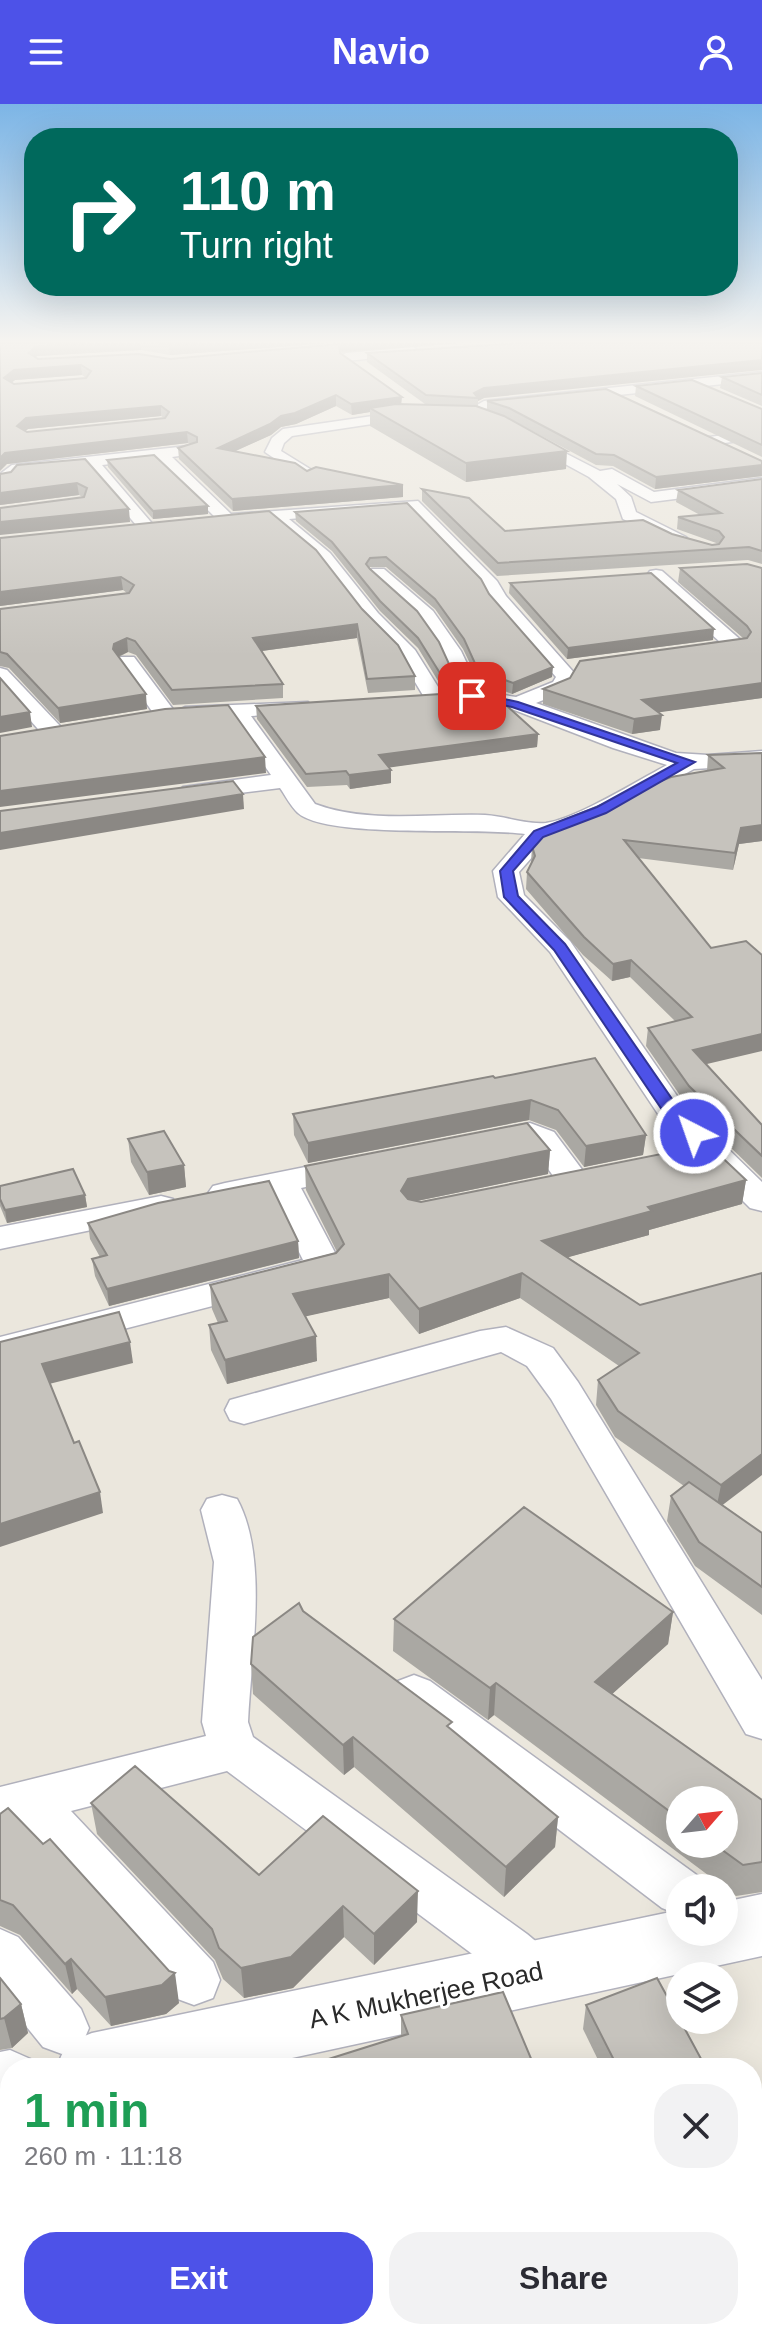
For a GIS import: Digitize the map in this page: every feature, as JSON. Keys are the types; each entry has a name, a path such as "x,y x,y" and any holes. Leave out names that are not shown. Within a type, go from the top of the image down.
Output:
{"street":[{"path":"275,447 273,452 309,475"},
{"path":"545,447 595,474 623,497 629,515 678,540 700,547"},
{"path":"561,447 651,497 762,483"},
{"path":"723,447 736,453"},
{"path":"0,479 6,478 12,470 188,451"},
{"path":"160,454 219,520 412,504 499,584 498,598 567,676 561,686 514,704"},
{"path":"90,461 148,528"},
{"path":"274,515 324,557 371,617 408,654 434,698"},
{"path":"378,573 426,615 451,651 472,696"},
{"path":"678,654 736,646 649,576 687,573"},
{"path":"408,654 451,651"},
{"path":"127,661 166,715"},
{"path":"561,669 590,665"},
{"path":"0,674 60,731 26,737"},
{"path":"405,700 472,696 514,704 657,754 689,762 762,758"},
{"path":"141,719 315,706"},
{"path":"236,710 307,809 318,815 353,819 489,822 547,830"},
{"path":"689,762 601,810 539,834 506,871 511,897 560,947 673,1113 762,1201"},
{"path":"170,795 286,780"},
{"path":"473,1143 530,1133 543,1139 574,1183"},
{"path":"673,1163 715,1154"},
{"path":"0,1238 384,1161"},
{"path":"0,1349 324,1266 281,1182"},
{"path":"244,1410 480,1343 506,1339 540,1357 565,1391 762,1720"},
{"path":"222,1510 235,1562 225,1722 234,1749 509,1951 532,1972"},
{"path":"386,1673 666,1883"},
{"path":"14,1804 234,1749"},
{"path":"14,1804 194,1980"},
{"name":"A K Mukherjee Road","path":"77,2048 239,2052 666,1935"},
{"path":"0,1954 77,2048"}],"building":[{"path":"0,447 54,447 5,453 0,458"},
{"path":"220,447 295,463 307,471 316,467 403,485 232,499 178,448"},
{"path":"439,447 560,447 567,451 466,463"},
{"path":"583,447 732,447 762,461 762,465 656,477 614,455 596,454"},
{"path":"154,455 208,506 153,511 107,460"},
{"path":"85,459 129,509 0,522 0,508 84,497 87,488 77,483 0,493 0,474 11,472 17,465"},
{"path":"762,479 762,551 749,547 498,563 422,489 469,498 505,531 643,520 672,534 712,545 719,544 724,537 719,531 678,517 721,513 678,490"},
{"path":"407,503 481,579 489,594 553,667 513,683 478,670 464,639 435,599 386,557 370,558 366,564 370,569 417,611 439,642 455,677 443,678 418,638 380,601 332,542 295,512"},
{"path":"269,511 316,550 362,609 398,645 415,676 367,679 357,624 253,638 283,684 172,690 135,641 127,638 114,644 113,649 146,694 58,708 7,654 0,652 0,609 129,593 134,585 121,577 0,592 0,538"},
{"path":"747,564 762,568 762,683 642,700 662,715 634,719 543,689 570,678 580,661 747,638 751,632 747,626 680,568"},
{"path":"651,573 714,629 568,648 510,583"},
{"path":"0,678 30,712 0,717"},
{"path":"472,692 497,697 538,734 379,755 391,770 349,775 346,771 306,774 256,706"},
{"path":"228,705 265,757 0,791 0,736 165,709"},
{"path":"762,753 762,825 741,828 735,853 624,840 711,948 746,941 762,955 762,1034 693,1050 762,1125 762,1156 689,1086 648,1028 692,1017 631,960 613,964 584,937 527,872 535,856 532,846 551,825 671,777 724,768 708,755"},
{"path":"233,781 243,794 0,833 0,811"},
{"path":"595,1058 646,1135 586,1146 558,1110 531,1100 308,1143 293,1114 495,1078"},
{"path":"527,1123 550,1150 408,1179 401,1191 408,1199 421,1202 661,1154 663,1157 709,1145 746,1180 648,1207 652,1211 542,1241 640,1305 762,1273 762,1454 721,1485 618,1411 598,1380 639,1353 522,1273 419,1309 389,1274 293,1294 316,1336 225,1360 209,1325 227,1321 210,1285 336,1253 344,1244 305,1166"},
{"path":"164,1131 184,1165 147,1172 128,1139"},
{"path":"73,1169 85,1195 5,1210 0,1199 0,1186"},
{"path":"269,1181 298,1241 107,1289 92,1259 107,1255 88,1223 158,1203"},
{"path":"119,1312 130,1342 42,1364 74,1443 79,1441 100,1492 0,1524 0,1342"},
{"path":"689,1482 762,1533 762,1587 699,1542 671,1496"},
{"path":"524,1507 673,1612 595,1682 762,1800 762,1862 743,1865 733,1858 738,1858 738,1786 666,1786 666,1809 496,1683 490,1688 394,1619"},
{"path":"299,1603 303,1611 452,1722 447,1726 558,1817 506,1867 353,1737 343,1745 251,1664 253,1637"},
{"path":"135,1766 259,1875 323,1816 418,1891 374,1934 343,1906 291,1957 241,1968 219,1948 212,1929 91,1803"},
{"path":"8,1808 43,1844 50,1839 169,1971 175,1973 162,1985 105,1997 71,1959 65,1964 13,1905 0,1900 0,1814"},
{"path":"0,1978 21,2004 0,2019"},
{"path":"657,1978 666,1995 666,2034 687,2034 701,2058 613,2058 586,2005"},
{"path":"503,1992 531,2058 332,2058 408,2034 401,2015"}],"route":[{"path":"472,696 514,704 672,759 689,762 601,810 539,834 506,871 511,897 560,947 673,1113 694,1133"}]}
